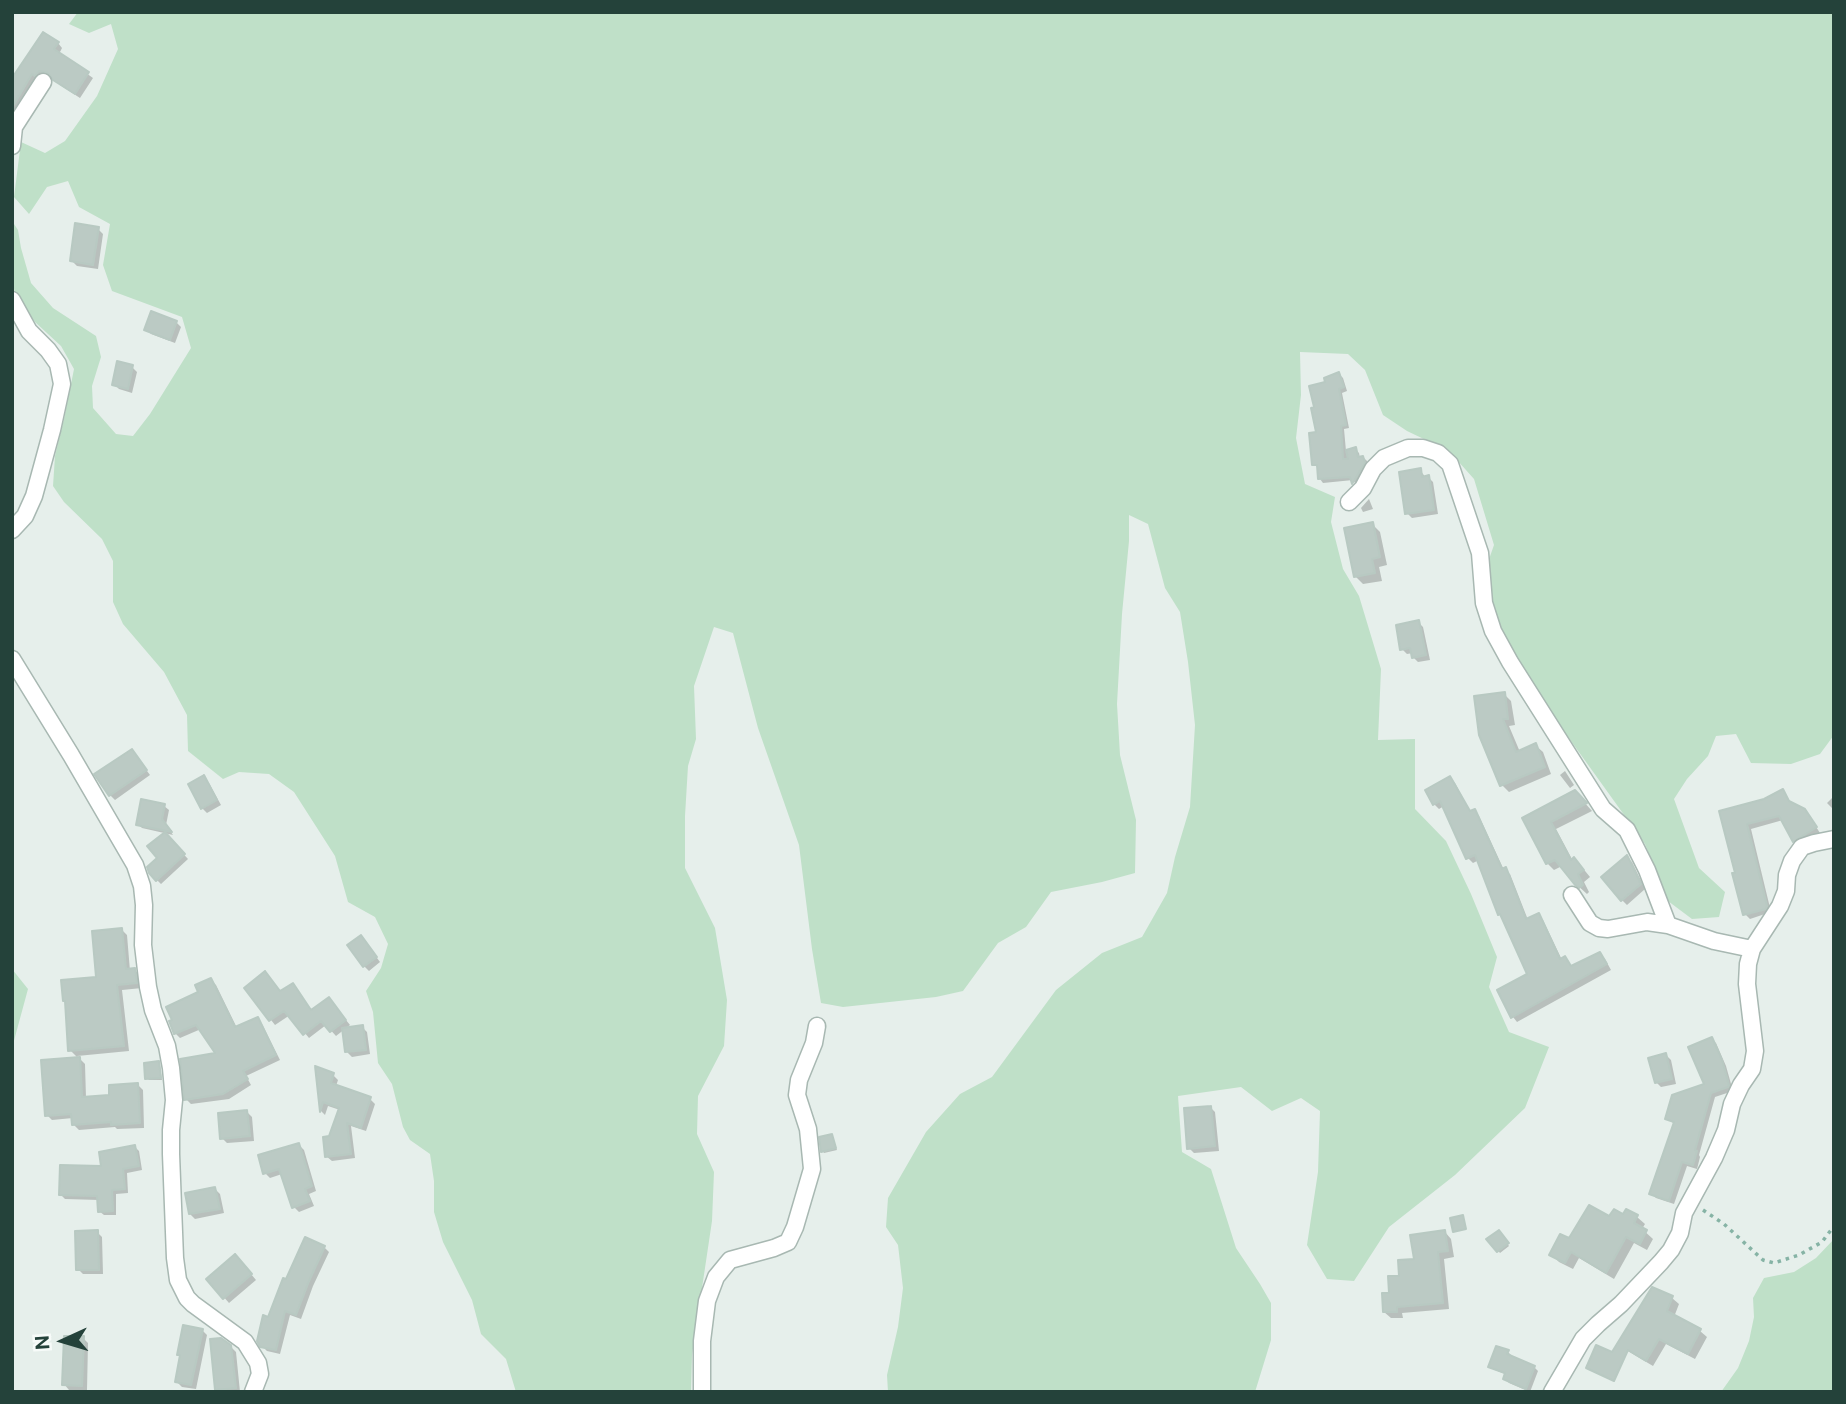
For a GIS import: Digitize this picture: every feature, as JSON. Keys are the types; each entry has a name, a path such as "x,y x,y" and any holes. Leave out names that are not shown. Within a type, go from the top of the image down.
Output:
{"street":[{"path":"12,146 14,127 43,82"},
{"path":"12,300 29,331 58,364 62,384 34,496 25,516 12,530"},
{"path":"1349,502 1363,488 1373,469 1384,458 1408,448 1423,448 1438,453 1450,464 1480,553 1484,603 1493,631 1604,809 1627,830 1647,870 1668,925"},
{"path":"12,659 90,788 139,876 144,905 143,945 148,987 153,1010 167,1046 172,1079 174,1100 171,1154 178,1280 193,1304 245,1342 258,1363 260,1374 253,1392"},
{"path":"1552,1392 1583,1339 1621,1304 1671,1250 1680,1233 1689,1201 1714,1158 1726,1130 1732,1104 1752,1069 1755,1051 1748,964 1752,949 1780,906 1792,861 1801,848 1834,839"},
{"path":"1572,895 1590,923 1599,928 1608,929 1647,922 1668,925 1700,937 1752,949"},
{"path":"702,1392 702,1341 707,1301 716,1277 730,1260 774,1248 788,1241 812,1170 808,1129 797,1095 799,1080 814,1043 817,1026"}],"path":[{"path":"1689,1201 1724,1224 1763,1260 1774,1263 1799,1255 1822,1241 1834,1226"}],"green space":[{"path":"78,12 1834,12 1834,735 1820,754 1791,764 1751,763 1736,734 1716,736 1708,756 1687,779 1674,799 1699,868 1725,892 1719,917 1692,919 1668,901 1645,844 1558,723 1491,616 1481,582 1494,545 1474,479 1449,451 1407,431 1383,415 1365,370 1348,354 1300,352 1301,395 1296,438 1305,484 1335,497 1331,522 1343,569 1359,596 1381,669 1378,740 1415,739 1415,809 1446,841 1471,894 1497,957 1489,987 1509,1032 1549,1047 1525,1108 1455,1175 1389,1227 1354,1281 1327,1279 1307,1245 1318,1172 1320,1111 1301,1098 1272,1111 1241,1087 1178,1096 1182,1152 1211,1169 1236,1248 1271,1303 1271,1340 1255,1392 888,1392 887,1375 898,1327 903,1288 898,1245 886,1227 888,1198 926,1132 960,1094 992,1077 1056,990 1102,953 1142,937 1167,893 1190,807 1195,725 1180,612 1165,588 1148,524 1129,515 1117,704 1120,755 1136,820 1135,873 1051,892 1026,927 998,943 963,991 936,997 843,1007 821,1003 799,845 758,728 733,633 714,627 694,686 696,739 688,766 685,868 715,928 727,1000 724,1046 698,1096 697,1134 714,1172 712,1221 692,1355 691,1392 516,1392 506,1359 481,1334 472,1300 443,1242 434,1212 434,1181 430,1154 410,1140 403,1127 392,1084 378,1063 373,1012 366,991 381,968 388,944 375,917 348,902 335,856 294,792 269,774 239,772 223,779 188,751 187,715 164,672 123,624 113,602 113,561 102,539 64,502 53,486 55,456 74,369 61,346 35,322 15,295 12,275 14,224 18,230 31,283 53,308 96,336 101,357 92,386 93,408 116,434 133,436 191,348 182,317 112,291 103,265 110,224 79,207 68,181 47,187 29,214 14,197 21,142 45,153 65,141 97,96 118,49 111,24 89,33 69,24"},
{"path":"12,969 28,989 12,1048"},
{"path":"1834,1239 1834,1392 1721,1392 1738,1368 1749,1341 1754,1317 1753,1298 1764,1278 1794,1272 1816,1258"}],"building":[{"path":"43,32 59,42 54,49 89,72 75,94 53,80 48,73 39,71 35,76 32,74 12,108 12,78"},
{"path":"75,223 99,227 93,265 70,261"},
{"path":"151,311 177,321 170,340 144,330"},
{"path":"117,361 133,365 128,389 112,385"},
{"path":"1339,372 1344,387 1339,389 1346,425 1341,426 1343,459 1348,459 1346,450 1356,447 1358,457 1363,456 1365,463 1352,484 1350,477 1318,479 1317,465 1312,465 1309,433 1316,432 1309,386 1325,382 1324,378"},
{"path":"1421,468 1422,477 1429,475 1434,510 1405,514 1399,472"},
{"path":"1373,522 1380,557 1372,559 1375,573 1354,577 1344,528"},
{"path":"1419,620 1426,655 1412,658 1410,648 1400,650 1396,625"},
{"path":"1505,692 1508,719 1503,719 1516,752 1536,743 1545,767 1500,786 1479,735 1474,696"},
{"path":"132,749 147,770 109,796 94,774"},
{"path":"204,775 217,800 201,809 188,784"},
{"path":"1450,776 1470,811 1475,809 1502,869 1506,867 1526,919 1539,913 1560,959 1565,956 1571,966 1600,952 1607,964 1511,1018 1497,990 1527,974 1500,914 1498,915 1475,855 1466,859 1440,801 1433,805 1425,790"},
{"path":"1783,789 1789,801 1805,809 1817,827 1793,842 1779,816 1747,824 1767,906 1766,909 1743,915 1719,811 1764,799"},
{"path":"1575,790 1587,803 1551,822 1571,860 1574,857 1584,870 1578,874 1583,885 1579,888 1555,860 1546,864 1522,818"},
{"path":"141,799 165,804 162,819 172,832 136,825"},
{"path":"165,832 185,854 156,881 147,867 157,858 147,846"},
{"path":"1627,855 1641,884 1621,901 1601,877"},
{"path":"122,928 126,969 135,968 137,983 117,985 124,1046 68,1051 61,980 96,977 92,931"},
{"path":"361,935 377,957 363,967 347,945"},
{"path":"265,971 280,991 293,983 311,1010 329,997 346,1020 330,1032 321,1021 303,1035 284,1011 269,1021 244,988"},
{"path":"211,978 235,1027 258,1017 276,1055 243,1071 248,1079 223,1094 184,1100 180,1059 215,1053 196,1025 174,1034 166,1007 198,992 195,985"},
{"path":"363,1025 366,1050 345,1052 342,1028"},
{"path":"1712,1037 1729,1085 1711,1093 1693,1165 1682,1162 1669,1201 1649,1194 1674,1122 1665,1119 1672,1095 1704,1084 1688,1047"},
{"path":"1666,1053 1672,1079 1655,1083 1648,1058"},
{"path":"80,1057 82,1097 109,1095 109,1085 138,1083 140,1123 72,1125 71,1114 45,1116 41,1060"},
{"path":"159,1061 161,1078 145,1079 144,1063"},
{"path":"315,1066 334,1073 331,1083 371,1097 361,1128 347,1123 351,1154 325,1157 323,1137 329,1136 339,1108 323,1102 320,1112"},
{"path":"1211,1106 1215,1146 1187,1149 1184,1108"},
{"path":"247,1110 250,1136 220,1139 218,1113"},
{"path":"832,1134 836,1148 821,1152 819,1137"},
{"path":"299,1143 312,1186 305,1189 310,1201 292,1208 279,1169 263,1174 258,1155"},
{"path":"135,1145 139,1166 123,1169 125,1189 112,1190 113,1211 98,1212 97,1196 59,1195 60,1165 101,1166 99,1152"},
{"path":"215,1187 220,1209 189,1214 185,1193"},
{"path":"1589,1205 1609,1216 1614,1209 1623,1214 1626,1209 1638,1215 1634,1223 1647,1230 1640,1244 1626,1237 1606,1273 1571,1252 1565,1263 1549,1255 1560,1234 1569,1238"},
{"path":"1463,1215 1466,1229 1453,1232 1450,1218"},
{"path":"98,1230 99,1270 76,1270 75,1231"},
{"path":"1445,1230 1448,1251 1438,1252 1443,1303 1397,1307 1397,1312 1383,1312 1382,1293 1389,1293 1388,1276 1399,1276 1398,1260 1414,1259 1410,1235"},
{"path":"1499,1230 1509,1243 1497,1252 1486,1239"},
{"path":"305,1237 325,1246 296,1315 285,1311 276,1350 260,1347 257,1341 263,1315 268,1317 283,1278 286,1279"},
{"path":"235,1254 252,1274 223,1299 206,1279"},
{"path":"1652,1287 1673,1296 1667,1311 1701,1329 1688,1354 1659,1339 1646,1361 1628,1350 1614,1381 1586,1368 1596,1345 1612,1352"},
{"path":"183,1325 203,1329 191,1385 175,1382"},
{"path":"64,1336 84,1336 82,1386 62,1385"},
{"path":"221,1338 231,1345 236,1388 215,1390 210,1339"},
{"path":"1496,1346 1509,1350 1507,1354 1535,1366 1526,1389 1503,1379 1505,1373 1488,1367"}]}
